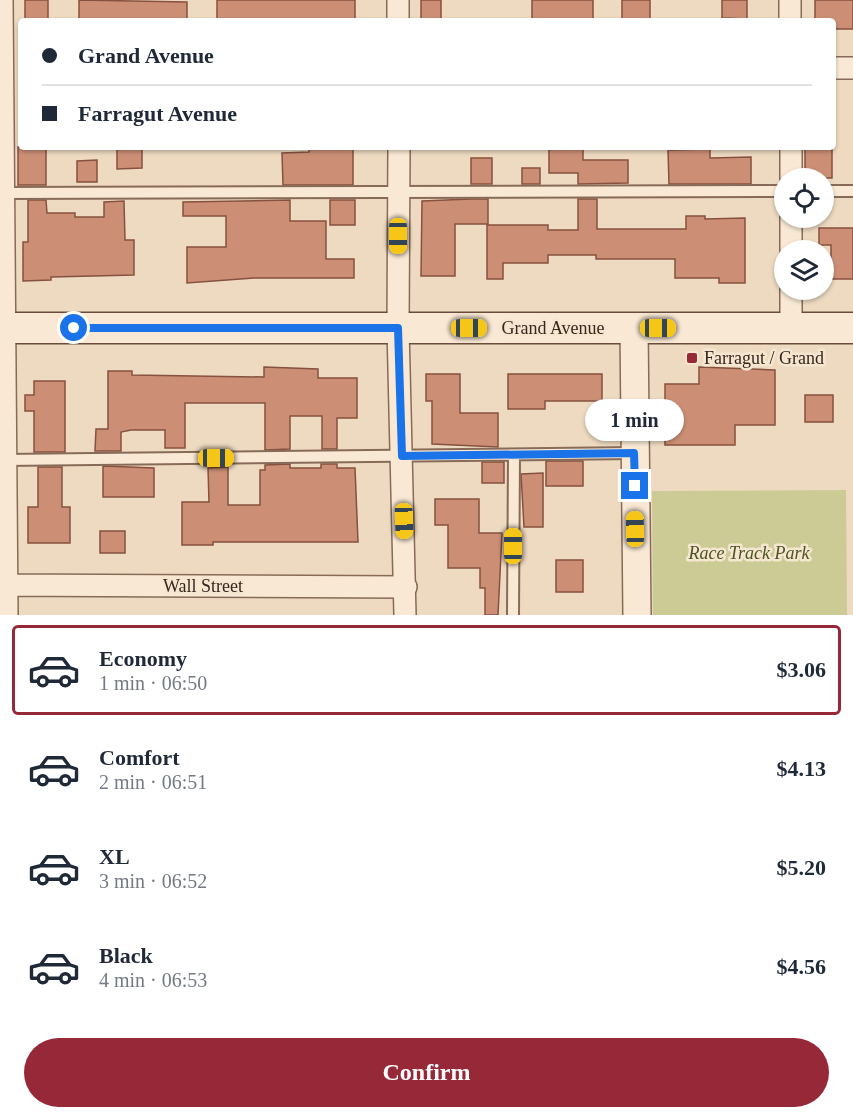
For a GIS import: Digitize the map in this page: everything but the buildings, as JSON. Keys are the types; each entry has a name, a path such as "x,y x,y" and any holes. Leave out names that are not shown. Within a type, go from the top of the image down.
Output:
{"main road":[{"name":"Grand Avenue","path":"2,328 853,328"}],"street":[{"path":"2,0 8,73 2,193 4,585 7,615"},
{"path":"398,0 399,18"},
{"path":"790,0 790,18"},
{"path":"836,69 853,68"},
{"path":"399,150 398,328 405,615"},
{"path":"790,150 791,168"},
{"path":"791,300 791,328"},
{"path":"634,328 637,615"},
{"name":"Wall Street","path":"4,585 406,587"}],"lane":[{"path":"2,193 398,190 774,191"},
{"path":"834,191 853,191"},
{"path":"3,460 634,453"},
{"path":"513,615 514,455"}],"green space":[{"name":"Race Track Park","path":"846,490 847,615 653,615 652,491"}],"place":[{"name":"Farragut / Grand","path":"692,358"}],"route":[{"path":"74,328 398,328 402,456 634,453 635,486"}]}
